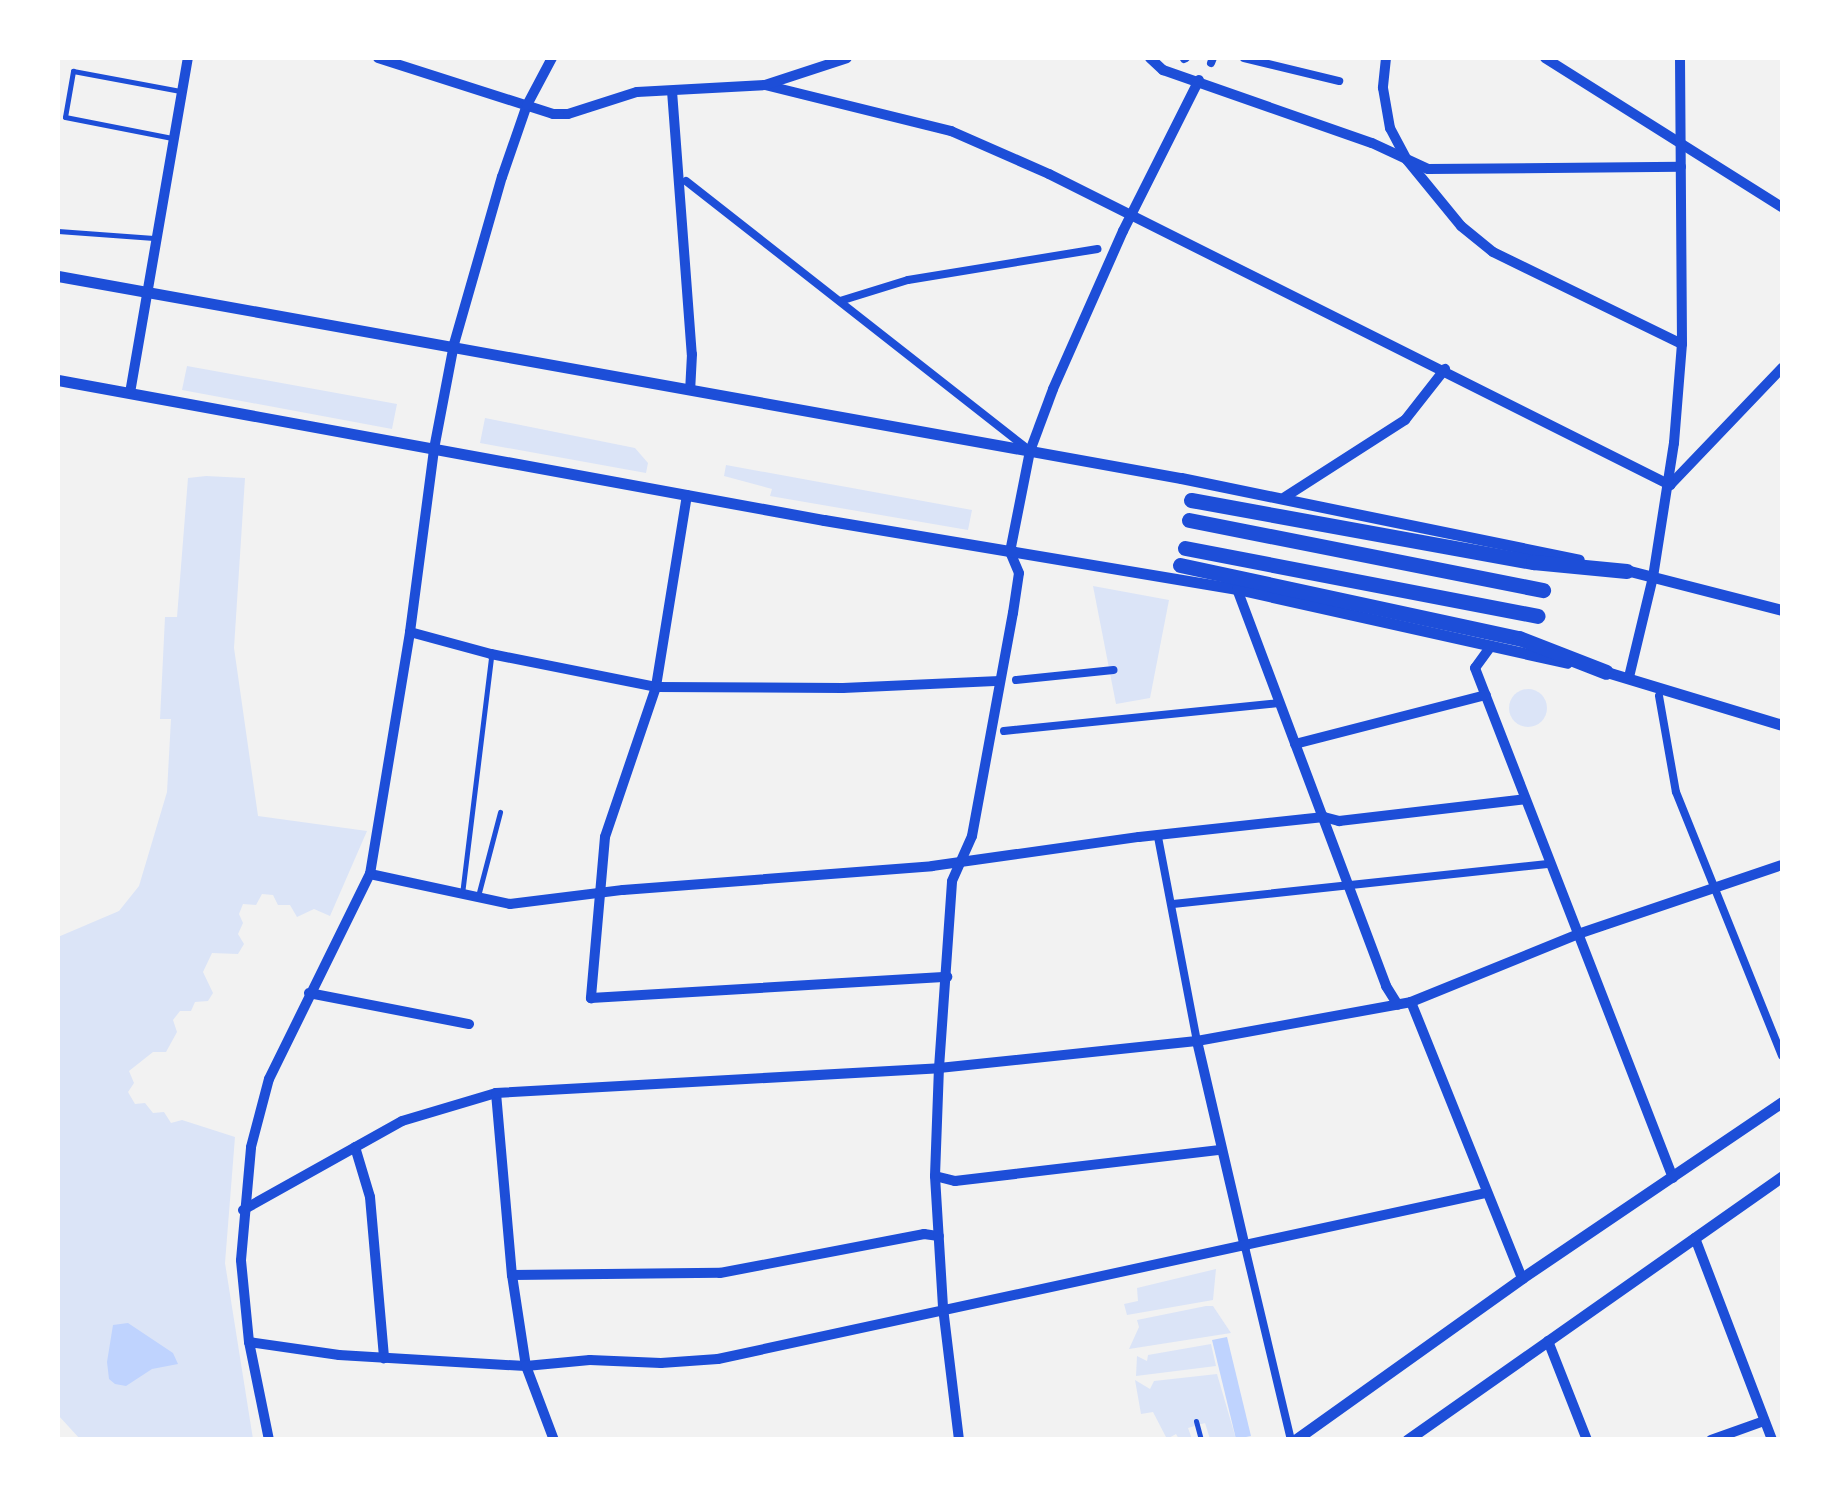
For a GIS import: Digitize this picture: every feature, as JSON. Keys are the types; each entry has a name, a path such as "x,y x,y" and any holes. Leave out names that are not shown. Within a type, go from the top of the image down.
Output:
{"highway":[{"path":"1191,500 1533,562 1627,570"},
{"path":"1188,520 1544,590"},
{"path":"1185,548 1537,616"},
{"path":"1180,565 1519,638 1606,672"}],"street":[{"path":"130,393 188,58"},
{"path":"378,58 568,114 620,95 764,85 847,58"},
{"path":"268,1440 249,1342 241,1260 243,1210 260,1109 309,993 370,874 410,632 434,448 454,344 527,105 552,58"},
{"path":"1150,58 1163,70 1437,170 1555,165 1681,167"},
{"path":"1244,58 1339,81"},
{"path":"1386,58 1385,110 1407,160 1461,226 1493,252 1682,344"},
{"path":"1545,58 1782,207"},
{"path":"1629,677 1670,485 1682,344 1680,58"},
{"path":"946,1440 958,1437 943,1307 935,1176 952,881 972,836 1000,681 1019,573 1010,552 1030,451 1074,338 1199,80"},
{"path":"764,85 951,131 1131,214 1670,485"},
{"path":"672,91 692,354 690,388"},
{"path":"686,181 1030,451"},
{"path":"840,301 908,280 1097,249"},
{"path":"58,276 454,344 1285,498 1627,570 1782,610 1782,595"},
{"path":"1670,485 1782,368"},
{"path":"1285,498 1405,420 1445,369"},
{"path":"58,380 687,495 1237,589 1629,677 1782,725"},
{"path":"687,495 656,686 606,837 591,998 946,977"},
{"path":"1237,589 1386,986 1398,1005"},
{"path":"410,632 491,654 656,686 844,688 1000,681"},
{"path":"1491,646 1476,668 1673,1178"},
{"path":"1016,680 1113,670"},
{"path":"1296,744 1486,695"},
{"path":"1659,696 1676,792 1782,1056"},
{"path":"1004,731 1280,703"},
{"path":"370,874 462,897 510,904 602,892 932,866 963,858 1525,799"},
{"path":"1158,836 1220,1150 1293,1440 1522,1278 1782,1102"},
{"path":"1173,904 1550,864"},
{"path":"243,1210 402,1121 496,1093 939,1068 1198,1041 1411,1002 1580,933 1782,865"},
{"path":"309,993 469,1024"},
{"path":"1411,1002 1440,1066 1522,1278"},
{"path":"496,1093 512,1276 526,1366 554,1440"},
{"path":"356,1146 370,1197 384,1358"},
{"path":"935,1176 955,1182 1220,1150"},
{"path":"1407,1440 1782,1176"},
{"path":"249,1342 384,1358 526,1366 590,1360 660,1363 718,1359 810,1342 943,1307 1111,1278 1486,1192"},
{"path":"512,1276 720,1273 924,1234 939,1236"},
{"path":"1694,1238 1772,1440"},
{"path":"1548,1341 1587,1440"},
{"path":"1711,1440 1764,1421"}],"lane":[{"path":"175,138 65,117 73,71 183,92"},
{"path":"58,231 158,238"},
{"path":"462,897 491,654"},
{"path":"478,900 480,876 500,812"},
{"path":"1196,1421 1201,1440"}],"shaded area":[{"path":"187,366 397,404 392,429 182,390"},
{"path":"485,418 635,448 648,463 646,473 480,443"},
{"path":"726,465 972,510 968,530 770,496 772,489 724,476"},
{"path":"188,478 245,478 234,648 258,816 367,831 330,916 314,909 297,917 290,905 278,905 273,895 262,894 256,905 243,904 239,914 243,923 238,934 244,944 238,954 212,953 203,972 213,993 208,1001 195,1002 191,1011 180,1011 173,1020 177,1032 166,1052 153,1052 129,1071 134,1083 128,1092 135,1104 145,1103 153,1113 164,1112 171,1123 182,1120 235,1137 225,1263 253,1439 80,1439 58,1415 58,937 119,911 139,886 167,792 171,719 160,719 165,617 177,617"},
{"path":"1093,586 1169,600 1150,698 1116,704"},
{"path":"1528,689 1542,694 1547,708 1542,722 1528,727 1514,722 1509,708 1514,694"},
{"path":"1216,1269 1213,1300 1127,1315 1124,1304 1138,1301 1137,1288"},
{"path":"1213,1306 1231,1333 1129,1349 1139,1327 1137,1320"},
{"path":"1211,1344 1216,1366 1136,1376 1137,1356 1147,1361 1148,1355"},
{"path":"1217,1374 1236,1439 1210,1439 1205,1423 1188,1428 1192,1439 1179,1439 1176,1434 1167,1439 1153,1412 1141,1414 1135,1380 1150,1389 1154,1381"}],"water":[{"path":"128,1323 173,1353 178,1364 152,1369 126,1386 115,1384 109,1379 107,1362 113,1325"},
{"path":"1227,1337 1251,1436 1236,1439 1212,1340"}]}
